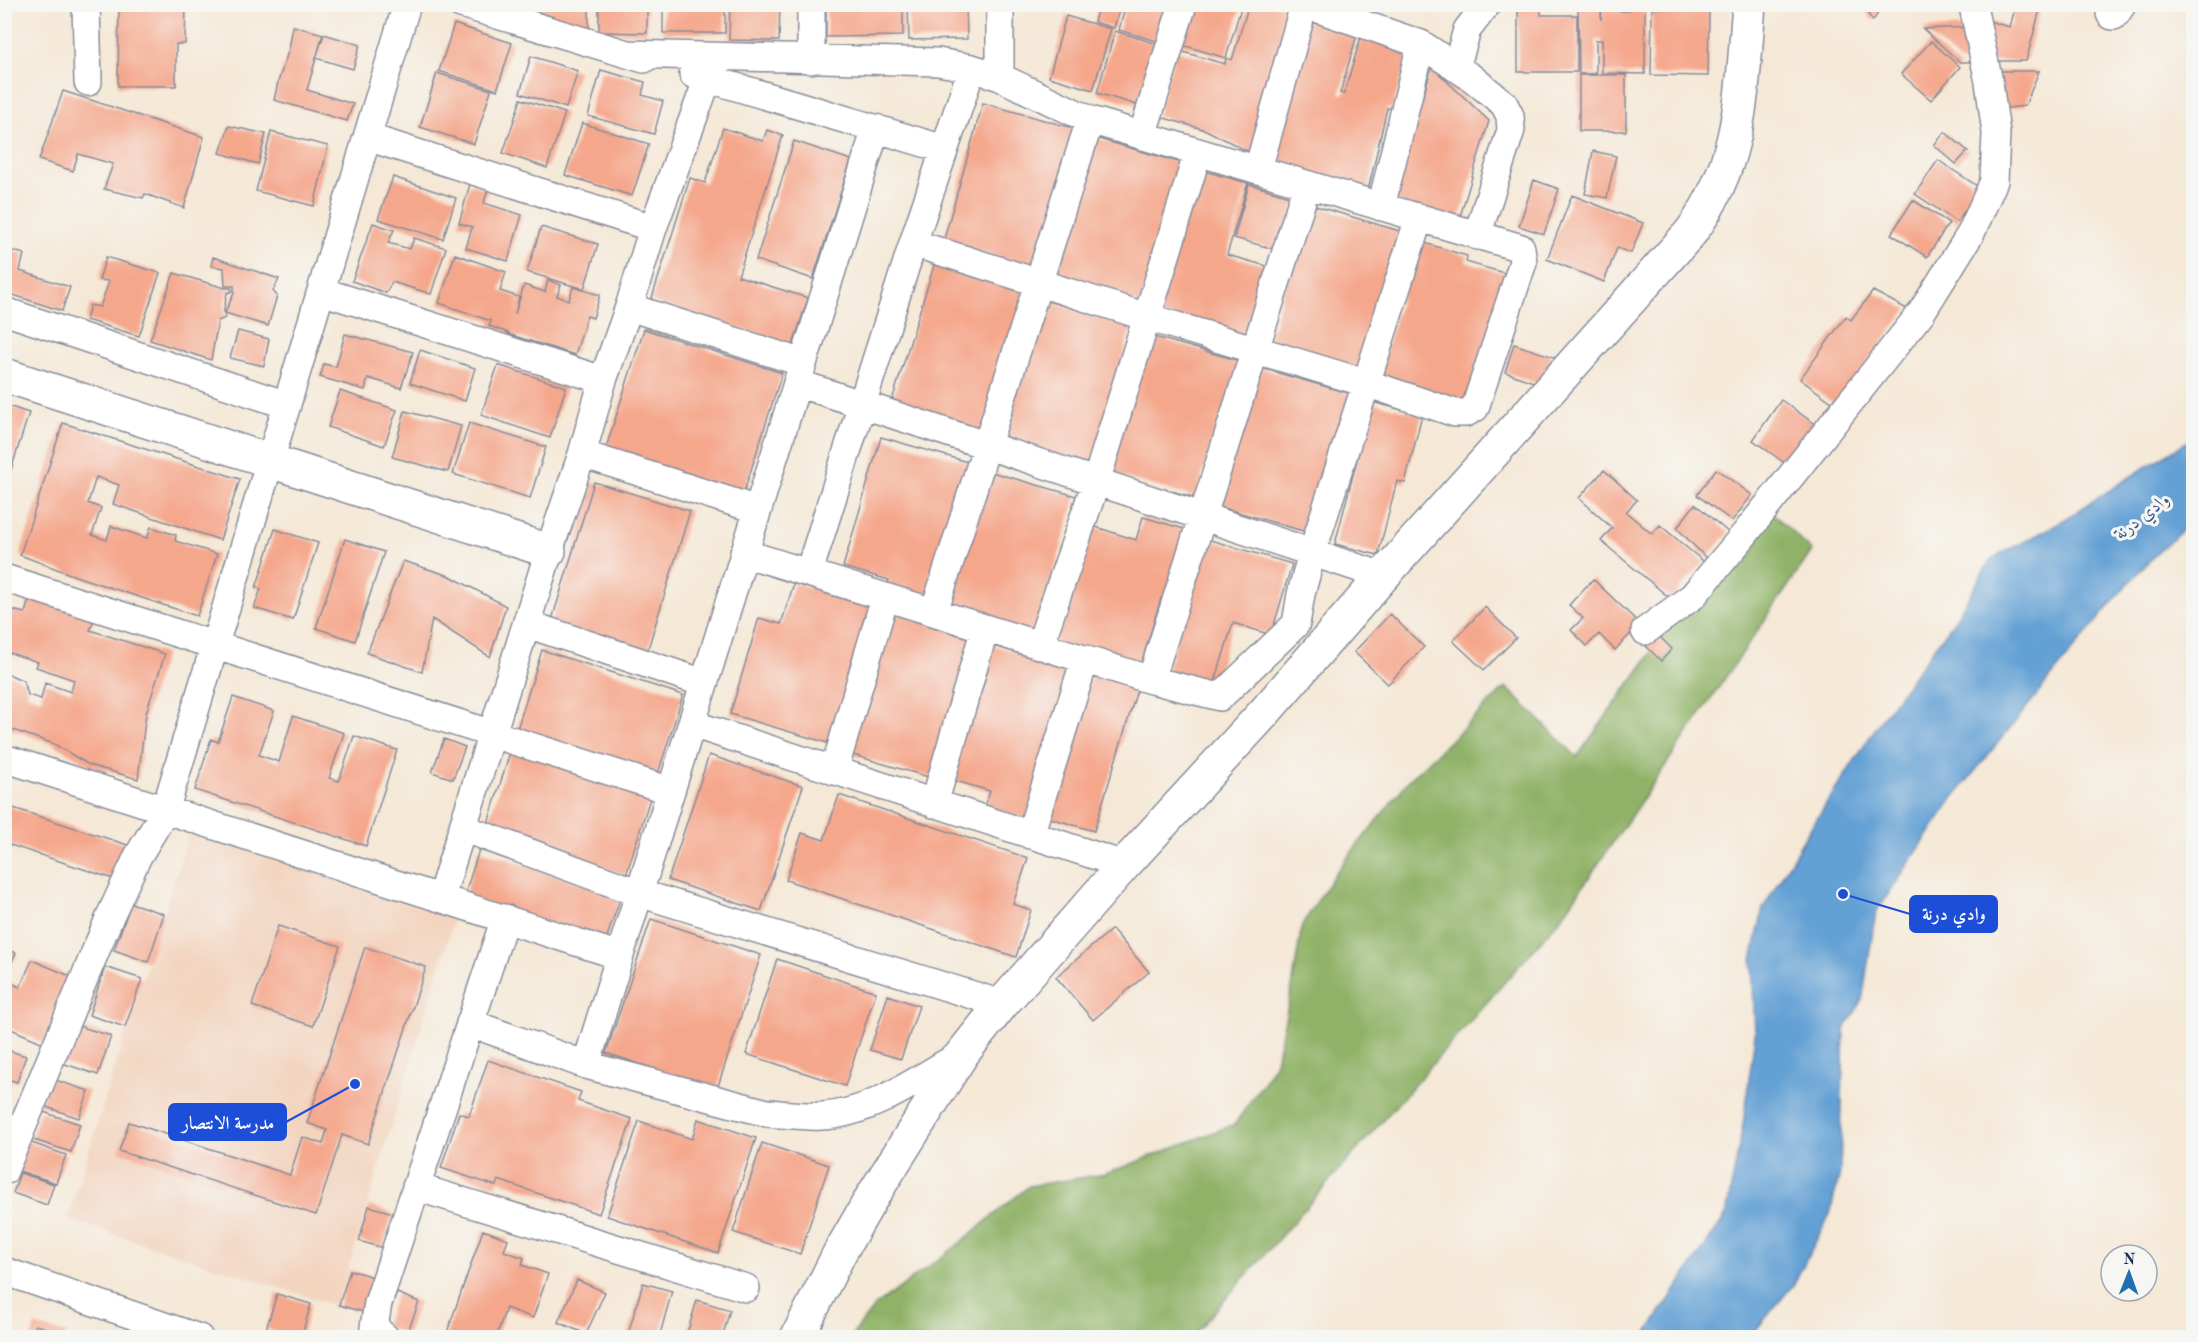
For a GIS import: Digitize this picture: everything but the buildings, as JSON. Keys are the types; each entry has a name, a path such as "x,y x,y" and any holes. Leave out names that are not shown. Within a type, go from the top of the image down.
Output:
{"street":[{"path":"86,4 88,82"},
{"path":"4,1171 111,914 138,856 165,811 407,4"},
{"path":"461,4 944,149"},
{"path":"811,4 811,60"},
{"path":"1000,4 1000,77"},
{"path":"1142,136 1183,4"},
{"path":"1258,169 1304,4 1364,14 1421,44 1504,104 1510,116 1511,130 1478,236"},
{"path":"1456,68 1467,30 1486,4"},
{"path":"797,1338 839,1254 872,1197 962,1054 1002,1004 1124,865 1263,714 1383,576 1691,232 1706,212 1718,190 1736,133 1749,4"},
{"path":"1646,631 1693,596 1744,535 1921,313 1971,233 1994,181 1996,132 1989,82 1974,11 1975,4"},
{"path":"1381,207 1421,44"},
{"path":"627,54 938,62 972,68 1000,77 1090,120 1521,248 1523,262 1475,408 1466,413 1455,413 1366,382 1147,317 913,243"},
{"path":"809,572 913,243 972,68"},
{"path":"441,897 549,551 582,454 603,380 629,307 653,228 708,78"},
{"path":"934,612 1090,120"},
{"path":"586,1065 876,129"},
{"path":"367,137 653,228"},
{"path":"1041,645 1096,482 1198,152"},
{"path":"1151,680 1307,184"},
{"path":"744,553 1151,680 1220,697 1296,624 1312,553 1419,218"},
{"path":"321,291 603,380"},
{"path":"629,307 800,373 862,404 1383,576"},
{"path":"4,311 287,405"},
{"path":"4,375 549,551"},
{"path":"582,454 758,510"},
{"path":"4,578 671,791"},
{"path":"834,771 885,597"},
{"path":"526,624 704,683"},
{"path":"934,804 985,628"},
{"path":"1030,835 1085,659"},
{"path":"692,724 1124,865"},
{"path":"4,758 620,956"},
{"path":"463,828 639,893 1002,1004"},
{"path":"386,1338 374,1328 378,1304 505,918"},
{"path":"470,1023 586,1065 767,1113 823,1116 858,1109 905,1088 962,1054"},
{"path":"416,1188 746,1288"},
{"path":"4,1270 199,1338"}],"shaded area":[{"path":"190,830 454,919 337,1306 67,1219"}],"green space":[{"path":"1760,501 1812,551 1562,917 1192,1337 850,1338 874,1307 955,1247 1029,1186 1105,1174 1235,1124 1275,1065 1292,987 1302,925 1336,872 1409,780 1506,687 1577,757"}],"water":[{"path":"2193,438 2193,521 2154,556 2118,595 1954,797 1876,912 1862,1001 1844,1030 1840,1173 1830,1214 1793,1285 1750,1337 1644,1337 1726,1215 1743,1125 1755,1034 1752,960 1763,908 1808,832 1883,717 1955,620 1991,559 2056,525"}],"place":[{"name":"وادي درنة","path":"1843,894"},
{"name":"مدرسة الانتصار","path":"355,1084"}]}
